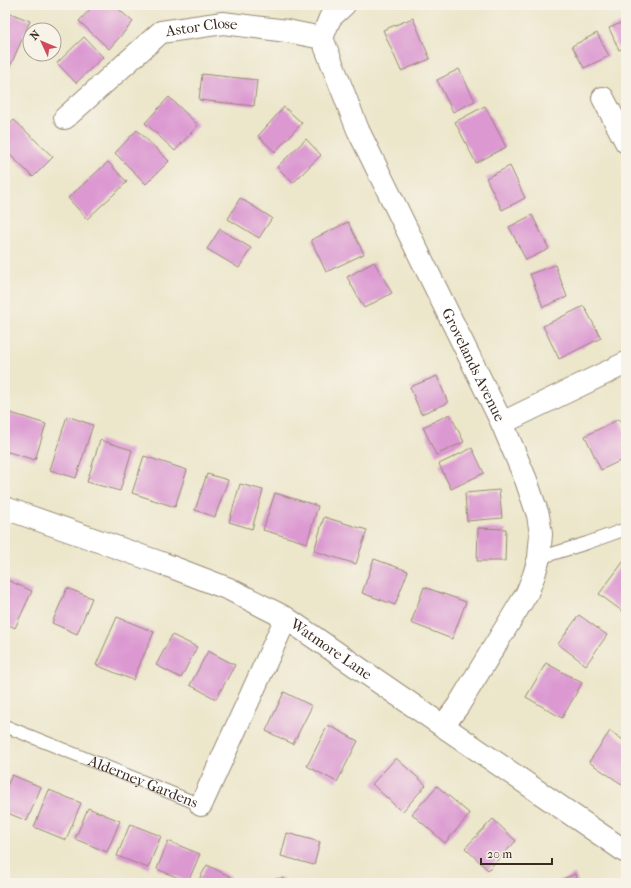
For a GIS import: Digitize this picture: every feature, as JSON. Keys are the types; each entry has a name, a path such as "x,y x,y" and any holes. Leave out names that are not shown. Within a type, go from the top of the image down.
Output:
{"street":[{"path":"322,38 330,18 344,5"},
{"name":"Astor Close","path":"65,118 161,32 223,23 287,31 322,38"},
{"name":"Grovelands Avenue","path":"322,38 358,130 502,423 526,480 538,515 541,534 539,558 527,594 458,706 443,726"},
{"path":"603,98 626,142"},
{"path":"502,423 626,363"},
{"name":"Watmore Lane","path":"5,508 156,561 229,589 286,618 626,852"},
{"name":"Alderney Gardens","path":"201,805 286,618"}],"lane":[{"path":"539,558 626,529"},
{"name":"Alderney Gardens","path":"5,726 201,805"}],"building":[{"path":"94,5 114,5 133,22 109,49 79,21"},
{"path":"5,11 30,21 22,22 22,39 5,78"},
{"path":"413,18 430,59 401,71 383,30"},
{"path":"626,21 626,47 619,50 609,28"},
{"path":"597,33 609,56 584,68 572,46"},
{"path":"84,37 103,57 76,83 57,63 62,62 62,58"},
{"path":"459,69 475,101 453,112 437,80"},
{"path":"202,74 257,80 254,106 199,100"},
{"path":"169,97 198,125 175,151 145,123"},
{"path":"485,106 506,147 476,163 455,122"},
{"path":"284,107 302,123 275,152 258,136"},
{"path":"14,120 53,157 33,177 5,150 5,130"},
{"path":"137,130 169,161 146,184 115,153"},
{"path":"306,139 321,155 293,183 277,167"},
{"path":"108,162 127,182 87,219 68,198"},
{"path":"510,166 525,198 502,210 486,178"},
{"path":"240,198 272,218 259,238 228,219"},
{"path":"532,215 549,249 526,260 509,227"},
{"path":"348,222 364,254 326,272 311,240"},
{"path":"220,229 251,248 239,268 207,249"},
{"path":"374,262 392,293 364,308 347,277"},
{"path":"555,265 567,297 543,307 530,274"},
{"path":"584,306 601,338 559,359 543,326"},
{"path":"437,376 448,403 421,414 410,387"},
{"path":"11,413 46,424 35,460 5,451 5,433"},
{"path":"450,414 464,442 436,455 423,427"},
{"path":"67,416 93,425 76,478 50,470"},
{"path":"619,419 626,433 626,458 601,470 585,436"},
{"path":"100,440 132,450 120,491 87,482"},
{"path":"472,448 484,473 451,489 439,464"},
{"path":"144,456 187,470 175,507 132,493"},
{"path":"207,474 228,480 215,517 195,510"},
{"path":"240,484 263,490 252,529 229,522"},
{"path":"499,490 502,518 467,521 465,493"},
{"path":"275,493 318,506 307,543 263,530"},
{"path":"324,517 367,530 356,564 314,551"},
{"path":"478,528 506,529 505,561 477,561"},
{"path":"374,559 408,571 395,605 362,593"},
{"path":"624,561 626,562 626,614 599,594"},
{"path":"5,579 32,591 15,628 5,623"},
{"path":"424,587 466,602 452,639 411,623"},
{"path":"67,588 92,598 77,634 52,623"},
{"path":"579,615 607,635 586,665 558,644"},
{"path":"117,617 154,632 133,680 96,665"},
{"path":"172,635 197,647 181,678 156,665"},
{"path":"208,651 235,665 216,699 190,685"},
{"path":"546,663 582,683 562,718 526,697"},
{"path":"284,692 312,706 293,744 266,731"},
{"path":"328,725 358,741 337,782 307,766"},
{"path":"610,731 626,742 626,787 589,762"},
{"path":"396,758 426,785 402,812 372,784"},
{"path":"12,775 41,787 27,821 5,812 5,790"},
{"path":"437,786 470,814 445,843 412,814"},
{"path":"49,790 81,803 66,840 34,827"},
{"path":"88,808 120,821 107,852 75,839"},
{"path":"493,819 516,841 488,870 465,848"},
{"path":"130,824 161,836 148,868 117,856"},
{"path":"287,833 320,842 314,865 281,856"},
{"path":"168,841 200,854 188,882 157,869"},
{"path":"207,865 231,877 228,883 197,883"},
{"path":"575,874 578,883 553,883"},
{"path":"283,878 284,883 260,883 260,882"}]}
